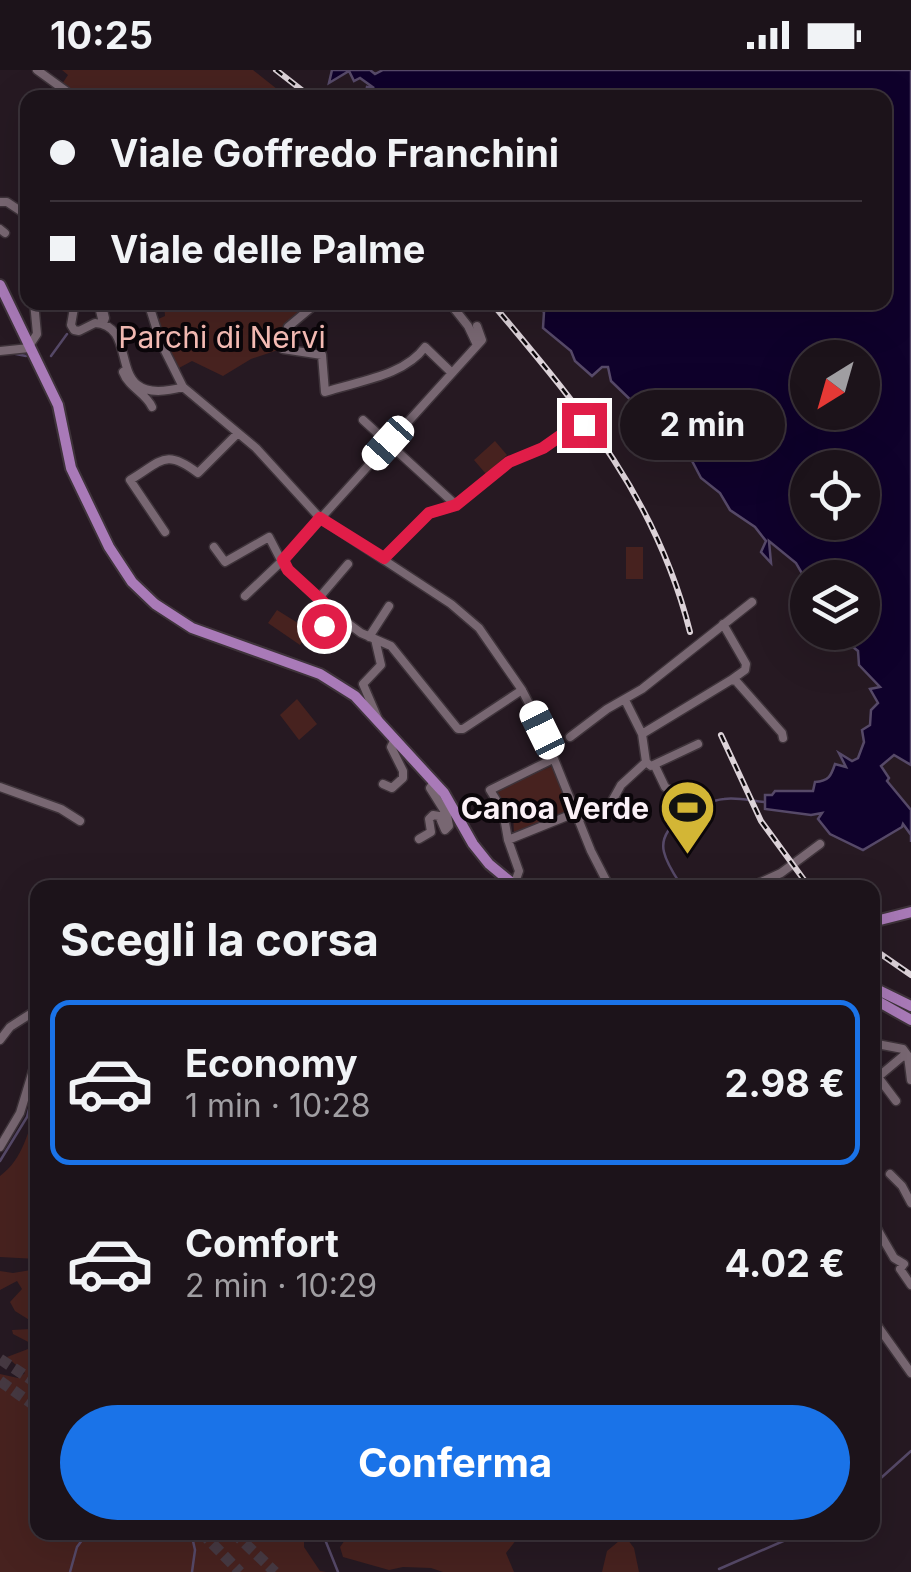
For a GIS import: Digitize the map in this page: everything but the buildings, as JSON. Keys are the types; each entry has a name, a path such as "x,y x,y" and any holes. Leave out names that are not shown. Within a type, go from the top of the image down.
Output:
{"main road":[{"path":"0,285 58,405 76,481 118,563 142,593 192,628 330,679 355,696 434,782 481,854 509,880"},
{"path":"880,920 911,912"},
{"path":"880,1000 910,1014"},
{"path":"880,1000 910,1014"}],"street":[{"path":"36,70 65,90"},
{"path":"0,351 29,347 37,334 35,310"},
{"path":"74,310 74,330 102,324 119,339 133,382 143,390 155,394 183,387"},
{"path":"101,310 102,324"},
{"path":"151,310 161,343 183,387 238,432 319,519 384,558 480,628 522,690 553,747 554,759 606,880"},
{"path":"308,310 288,327 283,349 322,355 325,392 407,365 425,347 452,373"},
{"path":"455,310 480,343"},
{"path":"477,326 480,343"},
{"path":"245,596 286,557 480,343"},
{"path":"127,369 123,372 129,384 152,406"},
{"path":"363,420 456,505"},
{"path":"384,558 429,513 456,505 509,462 584,425"},
{"path":"165,532 130,480 167,458 178,458 198,473 238,432"},
{"path":"214,546 225,562 269,536 286,557 288,570 337,615 391,646 458,729 522,690"},
{"path":"318,598 348,564"},
{"path":"570,737 606,709 625,700 752,602"},
{"path":"378,720 363,684 381,665 372,638 389,606"},
{"path":"317,635 337,615"},
{"path":"642,734 746,667 723,624"},
{"path":"731,680 736,681 783,738"},
{"path":"625,700 642,734 650,764 665,787 672,791 684,786"},
{"path":"382,784 392,788 403,778 392,747 395,739"},
{"path":"611,803 621,785 650,764 698,744"},
{"path":"517,880 519,871 503,811 490,790 554,759"},
{"path":"419,840 431,832 433,814 439,816 444,830 449,826 447,815 430,788 434,782"},
{"path":"0,787 60,809 80,821"},
{"path":"508,840 595,810"},
{"path":"766,880 820,844"},
{"path":"0,1040 30,1013"},
{"path":"882,1046 900,1048 908,1058 911,1080"},
{"path":"880,1075 903,1056 908,1058"},
{"path":"0,1147 20,1113 30,1080"},
{"path":"880,1080 896,1101"},
{"path":"890,1174 911,1203"},
{"path":"880,1233 896,1260 908,1264"},
{"path":"908,1264 900,1269 911,1285"},
{"path":"880,1329 911,1373"}],"green space":[{"path":"62,70 253,70 278,90 68,90 62,84 68,75"},
{"name":"Parchi di Nervi","path":"165,310 305,310 288,324 284,344 278,350 251,359 223,376 192,361 179,368 156,320 165,316"},
{"path":"495,441 507,455 486,474 474,460"},
{"path":"626,547 643,547 643,579 626,579"},
{"path":"277,610 309,630 300,645 268,623"},
{"path":"297,699 317,724 299,740 280,715"},
{"path":"552,766 571,811 514,835 513,812 493,792"},
{"path":"30,1127 30,1259 0,1257 0,1176 20,1153"},
{"path":"30,1270 30,1320 15,1311 10,1302 22,1289 17,1281 0,1290 0,1271"},
{"path":"30,1329 30,1343 13,1334 12,1330"},
{"path":"30,1348 30,1540 304,1540 304,1547 320,1571 326,1572 0,1572 0,1374 18,1378 25,1373 7,1357"},
{"path":"345,1540 516,1540 506,1553 514,1572 443,1572 403,1567 389,1570 343,1557 340,1547"},
{"path":"620,1540 628,1540 634,1548 639,1572 602,1572 607,1551"}],"shaded area":[{"path":"332,70 370,70 375,74 383,70 911,70 911,765 894,755 881,766 887,781 911,810 911,835 903,824 863,850 830,834 818,819 822,813 765,809 765,795 775,791 813,791 815,782 829,777 835,764 846,767 839,753 852,761 858,758 864,742 862,730 870,725 871,710 878,703 870,689 880,687 859,665 857,650 880,650 880,560 792,560 769,541 771,563 761,552 766,541 755,527 730,510 676,443 669,440 666,446 661,444 653,451 636,413 638,407 611,381 608,367 592,376 575,361 571,351 543,328 542,310 892,310 892,90 366,90 374,88 360,78 354,81 349,71 329,83"}],"waterway":[{"path":"51,356 67,334"},
{"path":"11,353 26,356"},
{"path":"678,880 664,852 667,833 674,824 715,801 734,798 764,802"},
{"path":"0,1161 27,1117 30,1105"},
{"path":"880,1479 911,1451"},
{"path":"70,1572 82,1540"},
{"path":"192,1572 193,1540"},
{"path":"325,1540 338,1572"},
{"path":"719,1569 786,1540"}],"tunnel":[{"path":"584,425 606,416"},
{"path":"556,745 570,737"},
{"path":"0,1359 30,1379"},
{"path":"0,1381 30,1402"},
{"path":"209,1540 240,1572"},
{"path":"241,1540 275,1572"}],"railway":[{"path":"276,70 302,90"},
{"path":"498,310 611,455 657,538 690,632"},
{"path":"721,735 761,821 804,880"},
{"path":"880,954 911,975"}],"place":[{"name":"Canoa Verde","path":"688,857"}],"route":[{"path":"324,626 337,615 284,566 283,560 320,518 384,558 429,513 456,505 509,462 584,425"}]}
